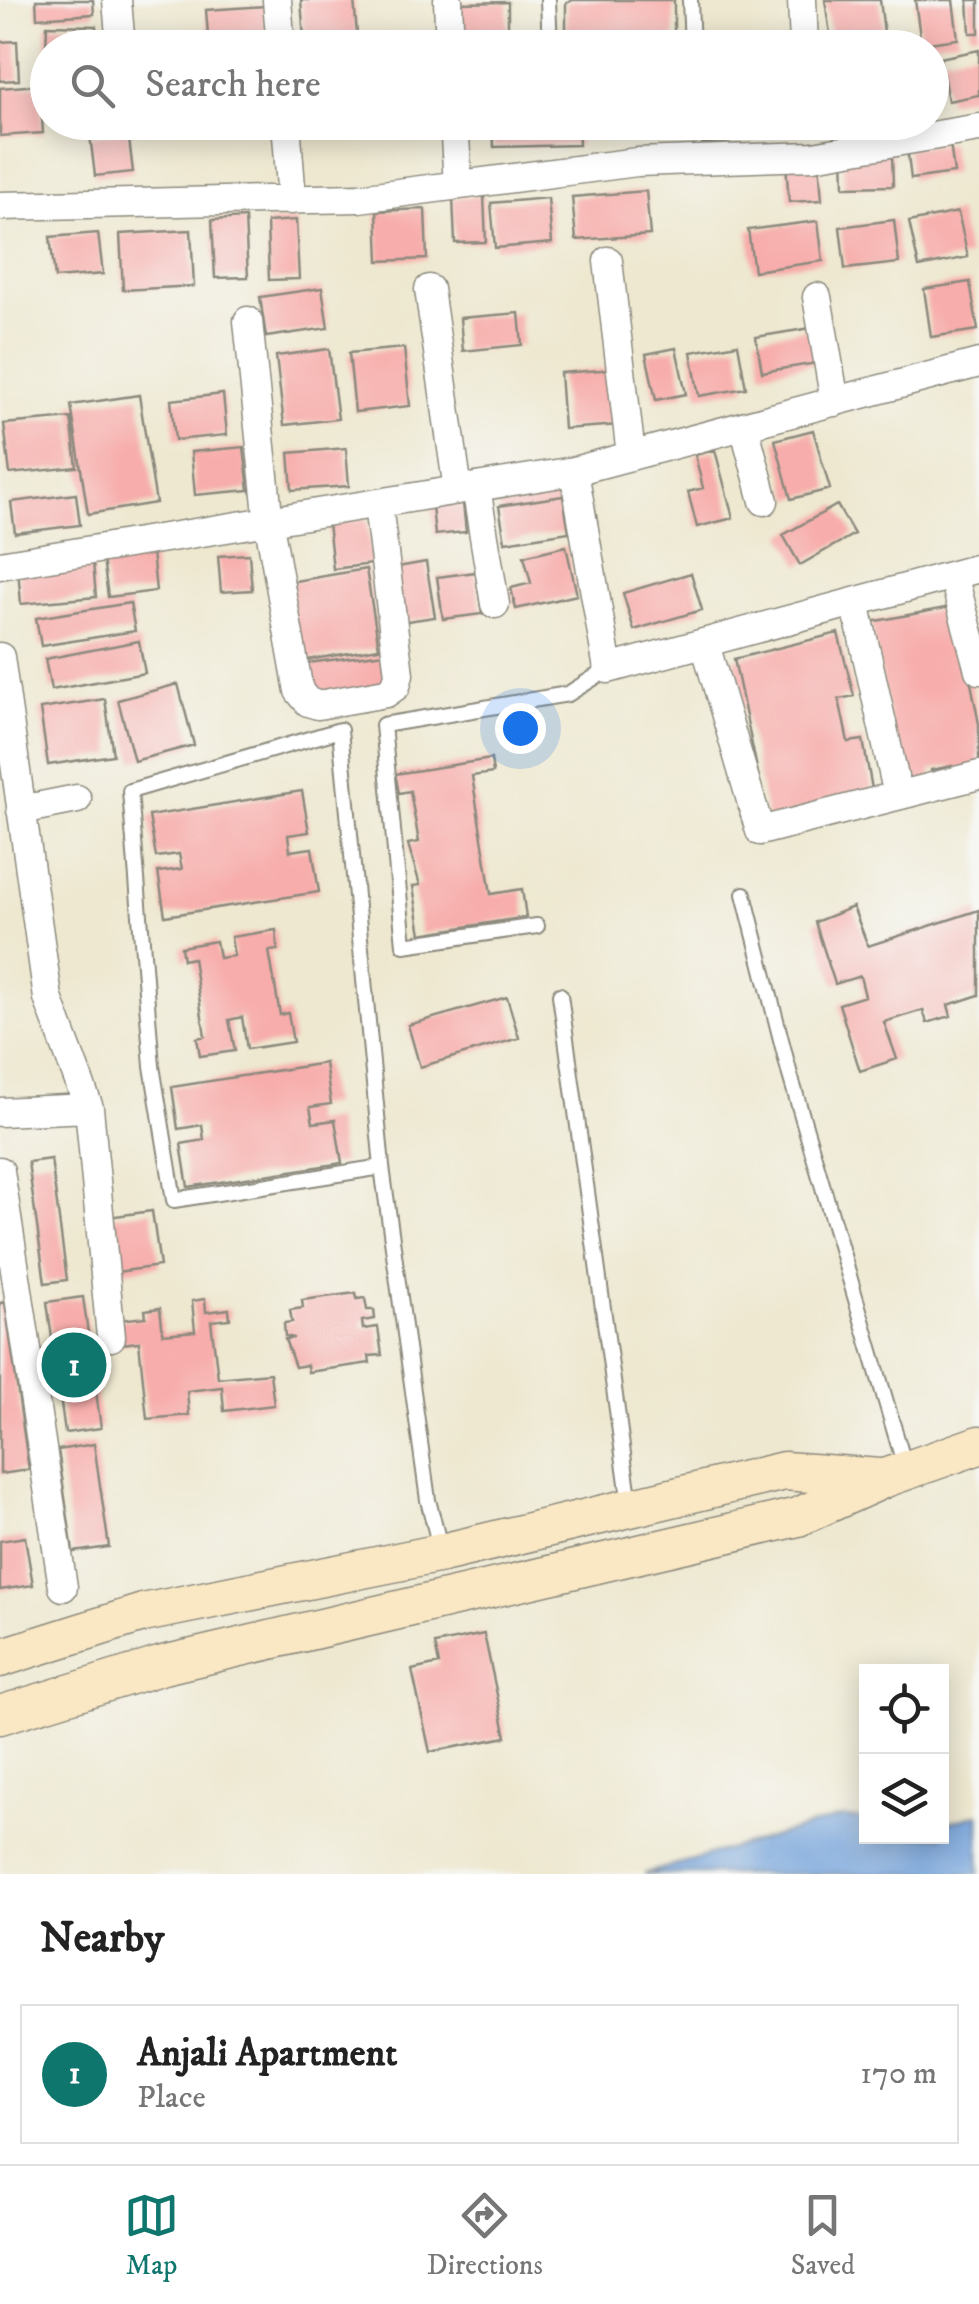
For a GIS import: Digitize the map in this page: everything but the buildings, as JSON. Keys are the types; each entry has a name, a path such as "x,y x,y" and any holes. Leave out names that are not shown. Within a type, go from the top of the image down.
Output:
{"street":[{"path":"117,0 120,30"},
{"path":"277,0 279,30"},
{"path":"448,0 449,30"},
{"path":"802,0 803,30"},
{"path":"949,133 979,128"},
{"path":"287,140 292,200"},
{"path":"455,140 458,184"},
{"path":"0,206 358,198 637,162 812,156 907,140"},
{"path":"608,261 631,456"},
{"path":"429,289 467,488 495,604"},
{"path":"817,297 835,402"},
{"path":"248,322 270,524 299,691 308,702 318,706 386,693 396,686 398,674 378,505"},
{"path":"0,565 270,524 574,471 979,364"},
{"path":"744,426 764,501"},
{"path":"574,471 608,669 966,571 979,670"},
{"path":"856,602 898,796"},
{"path":"705,644 760,832 979,774"},
{"path":"0,656 48,998 89,1108 112,1338"},
{"path":"22,810 77,799"},
{"path":"0,1112 89,1108"},
{"path":"0,1171 63,1586"},
{"path":"0,1715 163,1665 798,1517 896,1474 979,1445"},
{"path":"0,1658 142,1613 442,1553 784,1472 896,1474"}],"lane":[{"path":"548,0 549,30"},
{"path":"690,0 691,30"},
{"path":"537,926 404,945 382,725 568,694 608,669"},
{"path":"382,1166 174,1200 152,1066 130,791 340,730 382,1166 428,1500 442,1553"},
{"path":"744,894 896,1474"},
{"path":"560,995 630,1506"}],"water":[{"path":"979,1814 979,1874 644,1874 841,1817 859,1819 859,1844 949,1844 949,1822"}],"place":[{"name":"Anjali Apartment","path":"74,1365"}]}
